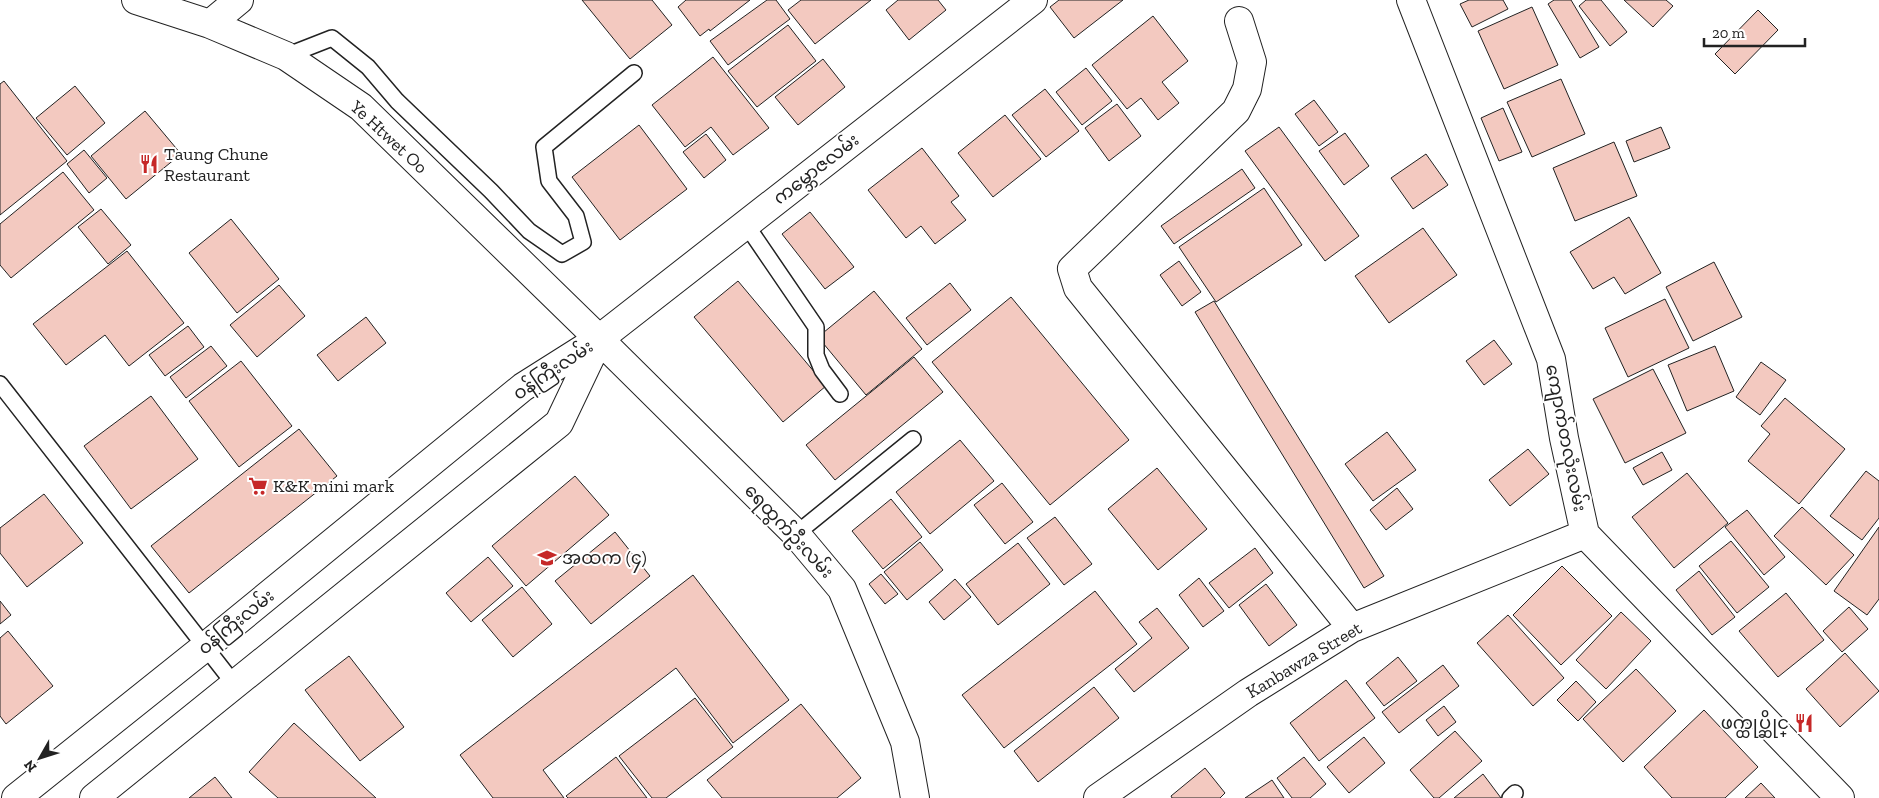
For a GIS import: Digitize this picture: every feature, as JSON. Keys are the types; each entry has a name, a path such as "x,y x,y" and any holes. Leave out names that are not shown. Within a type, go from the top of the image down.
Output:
{"street":[{"name":"Ye Htwet Oo","path":"136,0 210,24 286,56 361,107 599,339"},
{"path":"210,24 239,0"},
{"name":"ကမ္ဘောဇလမ်း","path":"599,339 1033,0"},
{"name":"ကျောက်တလုံးလမ်း","path":"1411,0 1551,359 1564,438 1585,534 1840,798"},
{"path":"1239,22 1252,62 1247,89 1236,111 1072,269 1078,288 1352,628"},
{"name":"ရေထွက်ဦးလမ်း","path":"599,339 796,534 842,589 905,742 915,798"},
{"name":"ဝန်ကြီးလမ်း","path":"16,798 205,647 523,387 599,339"},
{"name":"ဝန်ကြီးလမ်း","path":"94,798 559,423 599,339"},
{"name":"Kanbawza Street","path":"1098,798 1248,693 1352,628 1585,534"}],"lane":[{"path":"286,56 332,38 368,67 397,101 491,191 529,231 562,254 583,242 576,216 549,181 544,147 634,73"},
{"path":"745,224 816,327 816,355 822,370 840,394"},
{"path":"0,384 234,685"},
{"path":"796,534 913,438"}],"building":[{"path":"582,0 652,0 672,25 630,59"},
{"path":"686,0 750,0 710,31 709,29 700,36 678,7"},
{"path":"767,0 776,0 790,19 728,65 710,41"},
{"path":"801,0 871,0 815,44 788,10"},
{"path":"898,0 938,0 946,10 909,40 886,10"},
{"path":"1059,0 1123,0 1074,38 1050,7"},
{"path":"1469,0 1503,0 1508,9 1472,27 1460,4"},
{"path":"1554,0 1571,0 1599,47 1580,58 1548,4"},
{"path":"1586,0 1601,0 1627,32 1610,46 1579,6"},
{"path":"1624,0 1666,0 1673,6 1653,27"},
{"path":"1532,7 1558,65 1504,89 1478,31"},
{"path":"1758,10 1778,30 1735,74 1715,54"},
{"path":"1153,16 1188,61 1162,82 1179,103 1158,120 1141,98 1127,109 1092,65"},
{"path":"788,25 816,61 757,107 728,71"},
{"path":"713,57 769,128 733,155 711,127 685,147 652,105"},
{"path":"823,59 845,87 798,125 775,97"},
{"path":"1086,68 1112,101 1082,125 1056,92"},
{"path":"1561,79 1585,134 1532,157 1507,102"},
{"path":"4,81 67,161 0,215 0,84"},
{"path":"75,86 105,123 67,155 36,118"},
{"path":"1045,89 1079,131 1046,157 1012,115"},
{"path":"1314,100 1338,132 1319,146 1295,114"},
{"path":"1117,104 1141,136 1109,161 1085,128"},
{"path":"1503,108 1522,152 1499,161 1481,118"},
{"path":"145,111 181,154 126,199 91,156"},
{"path":"1005,115 1041,159 993,197 958,153"},
{"path":"639,125 687,189 620,240 572,177"},
{"path":"1279,127 1359,236 1325,261 1245,151"},
{"path":"1661,127 1670,148 1634,162 1626,141"},
{"path":"1345,133 1369,166 1344,185 1319,151"},
{"path":"706,134 726,160 704,178 683,152"},
{"path":"1614,142 1637,196 1575,221 1553,168"},
{"path":"922,148 959,196 951,202 966,220 935,244 921,226 906,238 868,190"},
{"path":"84,150 107,178 89,193 67,164"},
{"path":"1426,154 1448,185 1413,209 1391,178"},
{"path":"1242,169 1255,188 1174,244 1161,226"},
{"path":"63,172 94,210 11,278 0,265 0,224"},
{"path":"1264,188 1302,245 1216,302 1179,247"},
{"path":"101,209 131,245 108,264 78,227"},
{"path":"810,212 854,267 825,289 782,234"},
{"path":"1629,217 1661,273 1625,294 1614,277 1593,289 1570,252"},
{"path":"231,219 279,279 237,313 189,253"},
{"path":"1423,228 1457,275 1389,323 1355,276"},
{"path":"127,251 184,323 129,366 105,335 66,365 33,324"},
{"path":"1179,261 1201,292 1182,306 1160,275"},
{"path":"1714,262 1742,317 1693,341 1666,287"},
{"path":"738,281 826,386 783,422 694,317"},
{"path":"950,283 971,310 927,345 906,318"},
{"path":"279,285 305,316 257,357 230,325"},
{"path":"874,291 922,349 866,395 818,337"},
{"path":"1011,297 1129,440 1050,505 932,362"},
{"path":"1665,299 1689,348 1628,377 1605,328"},
{"path":"1214,301 1384,576 1364,588 1195,312"},
{"path":"366,317 386,343 338,381 317,355"},
{"path":"188,326 204,347 165,376 149,355"},
{"path":"1494,340 1512,364 1484,385 1466,361"},
{"path":"211,346 227,366 186,398 170,377"},
{"path":"1715,346 1734,391 1687,411 1668,365"},
{"path":"914,357 943,392 835,480 806,445"},
{"path":"241,361 292,426 239,467 189,401"},
{"path":"1761,362 1786,380 1760,415 1736,397"},
{"path":"1653,369 1686,433 1625,463 1593,399"},
{"path":"151,396 198,459 131,509 84,446"},
{"path":"1785,398 1845,449 1799,504 1748,461 1770,434 1761,426"},
{"path":"299,429 337,476 189,593 151,546"},
{"path":"1387,432 1416,470 1373,501 1345,464"},
{"path":"960,440 994,481 930,534 896,492"},
{"path":"1528,449 1549,474 1510,506 1489,480"},
{"path":"1662,452 1672,470 1643,485 1633,468"},
{"path":"1157,468 1207,529 1158,570 1108,509"},
{"path":"1866,471 1879,481 1879,518 1862,540 1830,516"},
{"path":"1687,473 1728,523 1674,568 1632,517"},
{"path":"575,476 609,515 526,586 492,546"},
{"path":"1002,483 1033,522 1005,544 974,505"},
{"path":"1397,488 1413,509 1386,530 1370,510"},
{"path":"44,494 83,543 27,587 0,553 0,528"},
{"path":"891,499 922,537 883,569 852,531"},
{"path":"1802,507 1854,555 1826,585 1774,536"},
{"path":"1747,510 1785,557 1764,575 1725,527"},
{"path":"1055,517 1092,564 1064,585 1027,538"},
{"path":"1879,527 1879,599 1867,615 1834,591"},
{"path":"615,532 650,576 591,624 555,581"},
{"path":"1731,541 1769,587 1737,613 1699,566"},
{"path":"920,542 943,570 907,600 884,572"},
{"path":"1018,543 1050,584 998,625 966,584"},
{"path":"1255,548 1273,573 1229,608 1209,583"},
{"path":"488,557 513,586 471,622 446,593"},
{"path":"1562,566 1612,616 1561,665 1513,615"},
{"path":"1699,571 1735,617 1712,635 1676,590"},
{"path":"881,574 898,594 885,604 869,584"},
{"path":"693,575 789,700 733,743 676,668 543,770 564,798 493,798 460,755"},
{"path":"1199,578 1224,611 1203,627 1179,595"},
{"path":"955,579 971,597 944,620 929,602"},
{"path":"1266,584 1297,625 1269,646 1239,605"},
{"path":"522,587 552,624 513,657 482,620"},
{"path":"1095,591 1137,644 1004,748 962,695"},
{"path":"1786,593 1824,640 1778,677 1739,631"},
{"path":"0,601 11,615 0,624"},
{"path":"1849,607 1868,629 1842,652 1823,631"},
{"path":"1157,608 1189,648 1134,692 1115,669 1152,638 1139,622"},
{"path":"1621,612 1651,641 1606,689 1576,660"},
{"path":"1508,615 1564,678 1533,706 1477,643"},
{"path":"8,631 53,686 6,724 0,716 0,638"},
{"path":"1845,653 1879,691 1840,727 1806,689"},
{"path":"349,656 404,727 360,761 305,690"},
{"path":"1398,657 1417,681 1384,706 1366,683"},
{"path":"1443,665 1459,686 1399,733 1382,712"},
{"path":"1636,669 1676,711 1623,762 1583,719"},
{"path":"1346,680 1375,718 1319,761 1290,723"},
{"path":"1576,681 1596,702 1578,721 1557,700"},
{"path":"1094,687 1119,718 1038,782 1014,751"},
{"path":"695,698 733,747 666,798 652,798 619,756"},
{"path":"801,704 861,778 837,798 722,798 707,780"},
{"path":"1444,706 1456,722 1438,736 1426,720"},
{"path":"1704,710 1758,767 1725,798 1672,798 1644,767"},
{"path":"294,723 376,798 278,798 249,772"},
{"path":"1455,731 1482,761 1439,798 1434,798 1410,770"},
{"path":"1364,737 1385,763 1349,793 1327,767"},
{"path":"616,757 647,798 568,798 566,796"},
{"path":"1304,757 1326,784 1310,798 1292,798 1277,778"},
{"path":"1205,768 1225,793 1220,798 1172,798 1171,796"},
{"path":"1483,774 1501,798 1454,798"},
{"path":"215,777 232,798 189,798"},
{"path":"1272,780 1284,798 1245,798"},
{"path":"1761,783 1775,798 1745,798"}],"place":[{"name":"Taung Chune Restaurant","path":"149,164"},
{"name":"K&K mini mark","path":"258,486"},
{"name":"အထက (၄)","path":"547,558"},
{"name":"ဖက္ထုပ္ဆိုင္","path":"1804,723"}]}
